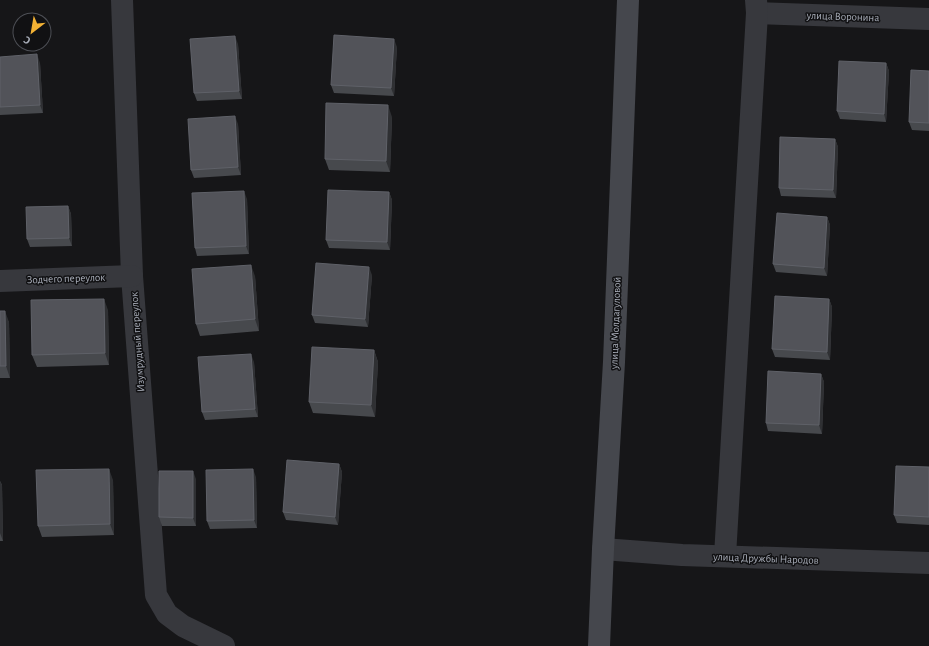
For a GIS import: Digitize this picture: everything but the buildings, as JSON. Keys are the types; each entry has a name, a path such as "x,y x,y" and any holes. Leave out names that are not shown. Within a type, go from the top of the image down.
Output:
{"street":[{"name":"Изумрудный переулок","path":"122,0 132,276 156,595 167,614 183,626 224,646"},
{"name":"улица Молдагуловой","path":"599,646 614,362 628,0"},
{"name":"улица Воронина","path":"757,6 929,19"},
{"path":"725,556 757,6"},
{"name":"Зодчего переулок","path":"0,281 132,276"},
{"name":"улица Дружбы Народов","path":"603,549 682,555 929,563"}]}
